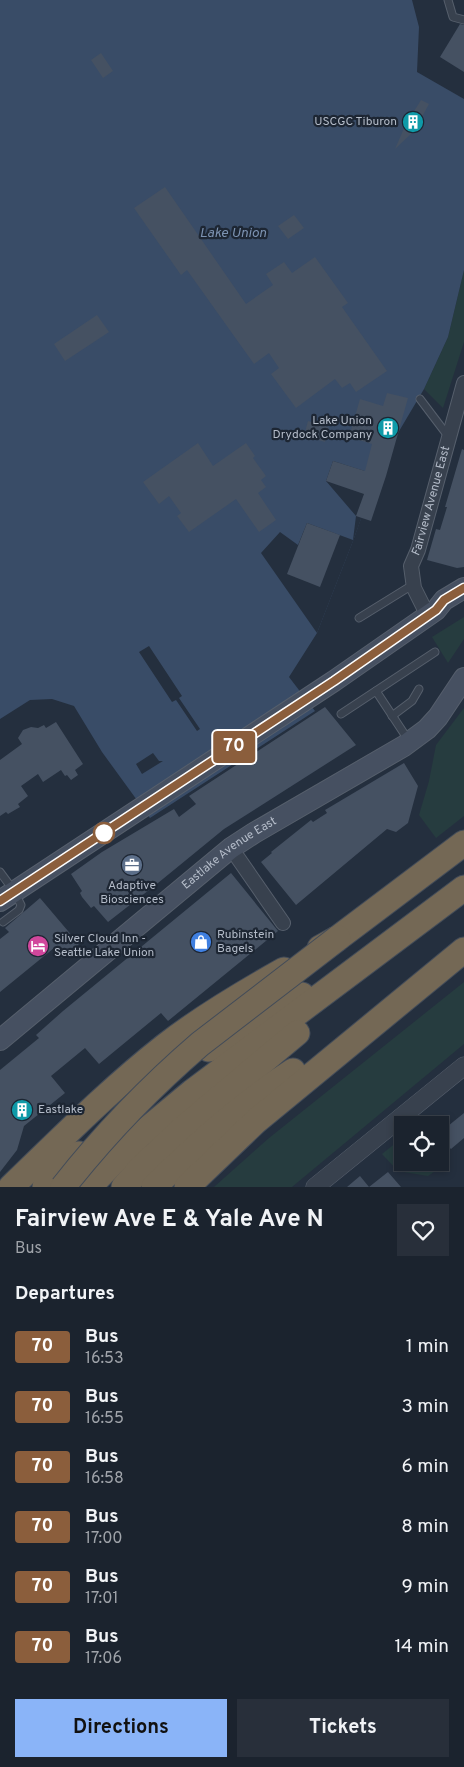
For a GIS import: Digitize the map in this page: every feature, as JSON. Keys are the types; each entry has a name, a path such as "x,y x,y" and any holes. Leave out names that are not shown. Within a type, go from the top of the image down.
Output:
{"highway":[{"path":"63,1187 112,1129 181,1060 464,843"},
{"path":"90,1187 139,1136 192,1092 464,888"},
{"path":"124,1187 141,1168 187,1125 464,895"},
{"path":"11,1187 144,1063 191,1027 241,994 338,938"},
{"path":"187,1187 256,1121 464,950"},
{"path":"45,1187 127,1112 190,1060 268,1012 368,961"},
{"path":"154,1187 202,1142 257,1097 286,1076 392,1008"}],"main road":[{"path":"7,896 334,681 432,613 444,600 464,588"},
{"path":"432,613 452,611 464,604"},
{"name":"Eastlake Avenue East","path":"0,1040 231,848 427,729 438,717 464,678"}],"street":[{"name":"Fairview Avenue East","path":"432,613 414,584 411,566 418,550 464,383"},
{"path":"231,848 283,923"},
{"path":"315,1187 464,1066"}],"lane":[{"path":"448,0 453,17 464,20"},
{"path":"420,399 449,436"},
{"path":"358,618 414,584"},
{"path":"341,714 435,652"},
{"path":"392,716 412,701 419,689"},
{"path":"376,691 409,741"},
{"path":"0,872 7,896 21,905 19,910 2,922"}],"green space":[{"path":"464,270 464,342 443,408 424,389 448,337"},
{"path":"464,617 464,639 448,663 432,637"},
{"path":"464,708 464,816 436,838 419,815 429,781 436,745"},
{"path":"464,982 464,1044 292,1187 214,1187 269,1138"},
{"path":"394,1144 394,1167 382,1154"},
{"path":"398,1171 435,1171 428,1176"}],"water":[{"name":"Lake Union","path":"0,0 412,0 419,27 417,72 464,99 464,270 448,337 424,389 382,460 317,633 289,677 315,711 150,818 102,752 74,706 52,699 30,700 0,719"}],"pier":[{"path":"333,461 377,475 353,541 317,633 261,553 280,532 298,545 307,523 353,540 356,516 326,481"},
{"path":"149,646 182,696 179,698 200,729 197,731 176,700 172,702 139,652"},
{"path":"153,753 159,761 163,761 142,774 136,764"}],"building":[{"path":"460,24 464,25 464,72 440,57"},
{"path":"101,53 113,71 103,78 91,60"},
{"name":"USCGC Tiburon","path":"421,100 429,104 414,131 395,149 405,126"},
{"path":"165,187 246,304 273,285 266,274 284,262 292,273 315,257 348,303 342,307 387,371 356,392 350,383 342,388 335,379 296,408 271,374 279,368 269,353 254,364 187,270 181,275 134,208"},
{"path":"294,215 304,228 288,239 278,226"},
{"path":"97,315 109,332 65,361 54,344"},
{"path":"387,393 408,398 371,521 356,516 364,494 326,481 333,461 365,471 372,444 349,437 360,399 383,406"},
{"path":"308,421 329,427 325,442 304,436"},
{"path":"198,443 213,466 246,443 255,456 253,458 266,476 261,480 266,487 258,493 276,520 259,532 236,499 189,532 177,516 181,513 169,496 159,504 143,482"},
{"path":"462,449 464,450 464,567 457,568 427,560 436,529 440,530"},
{"path":"307,523 340,535 320,587 287,574"},
{"path":"325,707 356,745 224,829 108,922 94,906 91,908 82,897 80,893 82,891 71,874 102,852 174,809 179,817 196,804 189,796"},
{"path":"56,722 83,764 75,770 78,775 71,780 61,770 43,782 38,774 21,786 28,796 18,804 20,807 0,816 0,760 22,744 18,738 23,730 31,727 38,728 44,725 46,728"},
{"path":"404,763 418,786 408,823 396,832 387,829 296,905 261,862 311,820 313,822 327,813 325,810"},
{"path":"231,873 278,931 168,1021 161,1013 99,1064 85,1048 51,1076 65,1093 24,1126 17,1150 0,1172 0,1070 39,1038 36,1035 63,1011"},
{"name":"Silver Cloud Inn - Seattle Lake Union","path":"40,898 79,944 62,958 54,948 0,992 0,939 9,932 5,928"},
{"path":"464,1113 464,1138 451,1149 449,1147 449,1125"},
{"path":"388,1172 401,1187 369,1187"},
{"path":"360,1176 369,1187 347,1187"}],"bus line":[{"name":"70","path":"0,901 334,681 436,610 444,600 464,588"}],"place":[{"name":"USCGC Tiburon","path":"413,122"},
{"name":"Lake Union Drydock Company","path":"388,428"},
{"name":"Adaptive Biosciences","path":"132,865"},
{"name":"Rubinstein Bagels","path":"201,942"},
{"name":"Silver Cloud Inn - Seattle Lake Union","path":"38,946"},
{"name":"Eastlake","path":"22,1110"}]}
